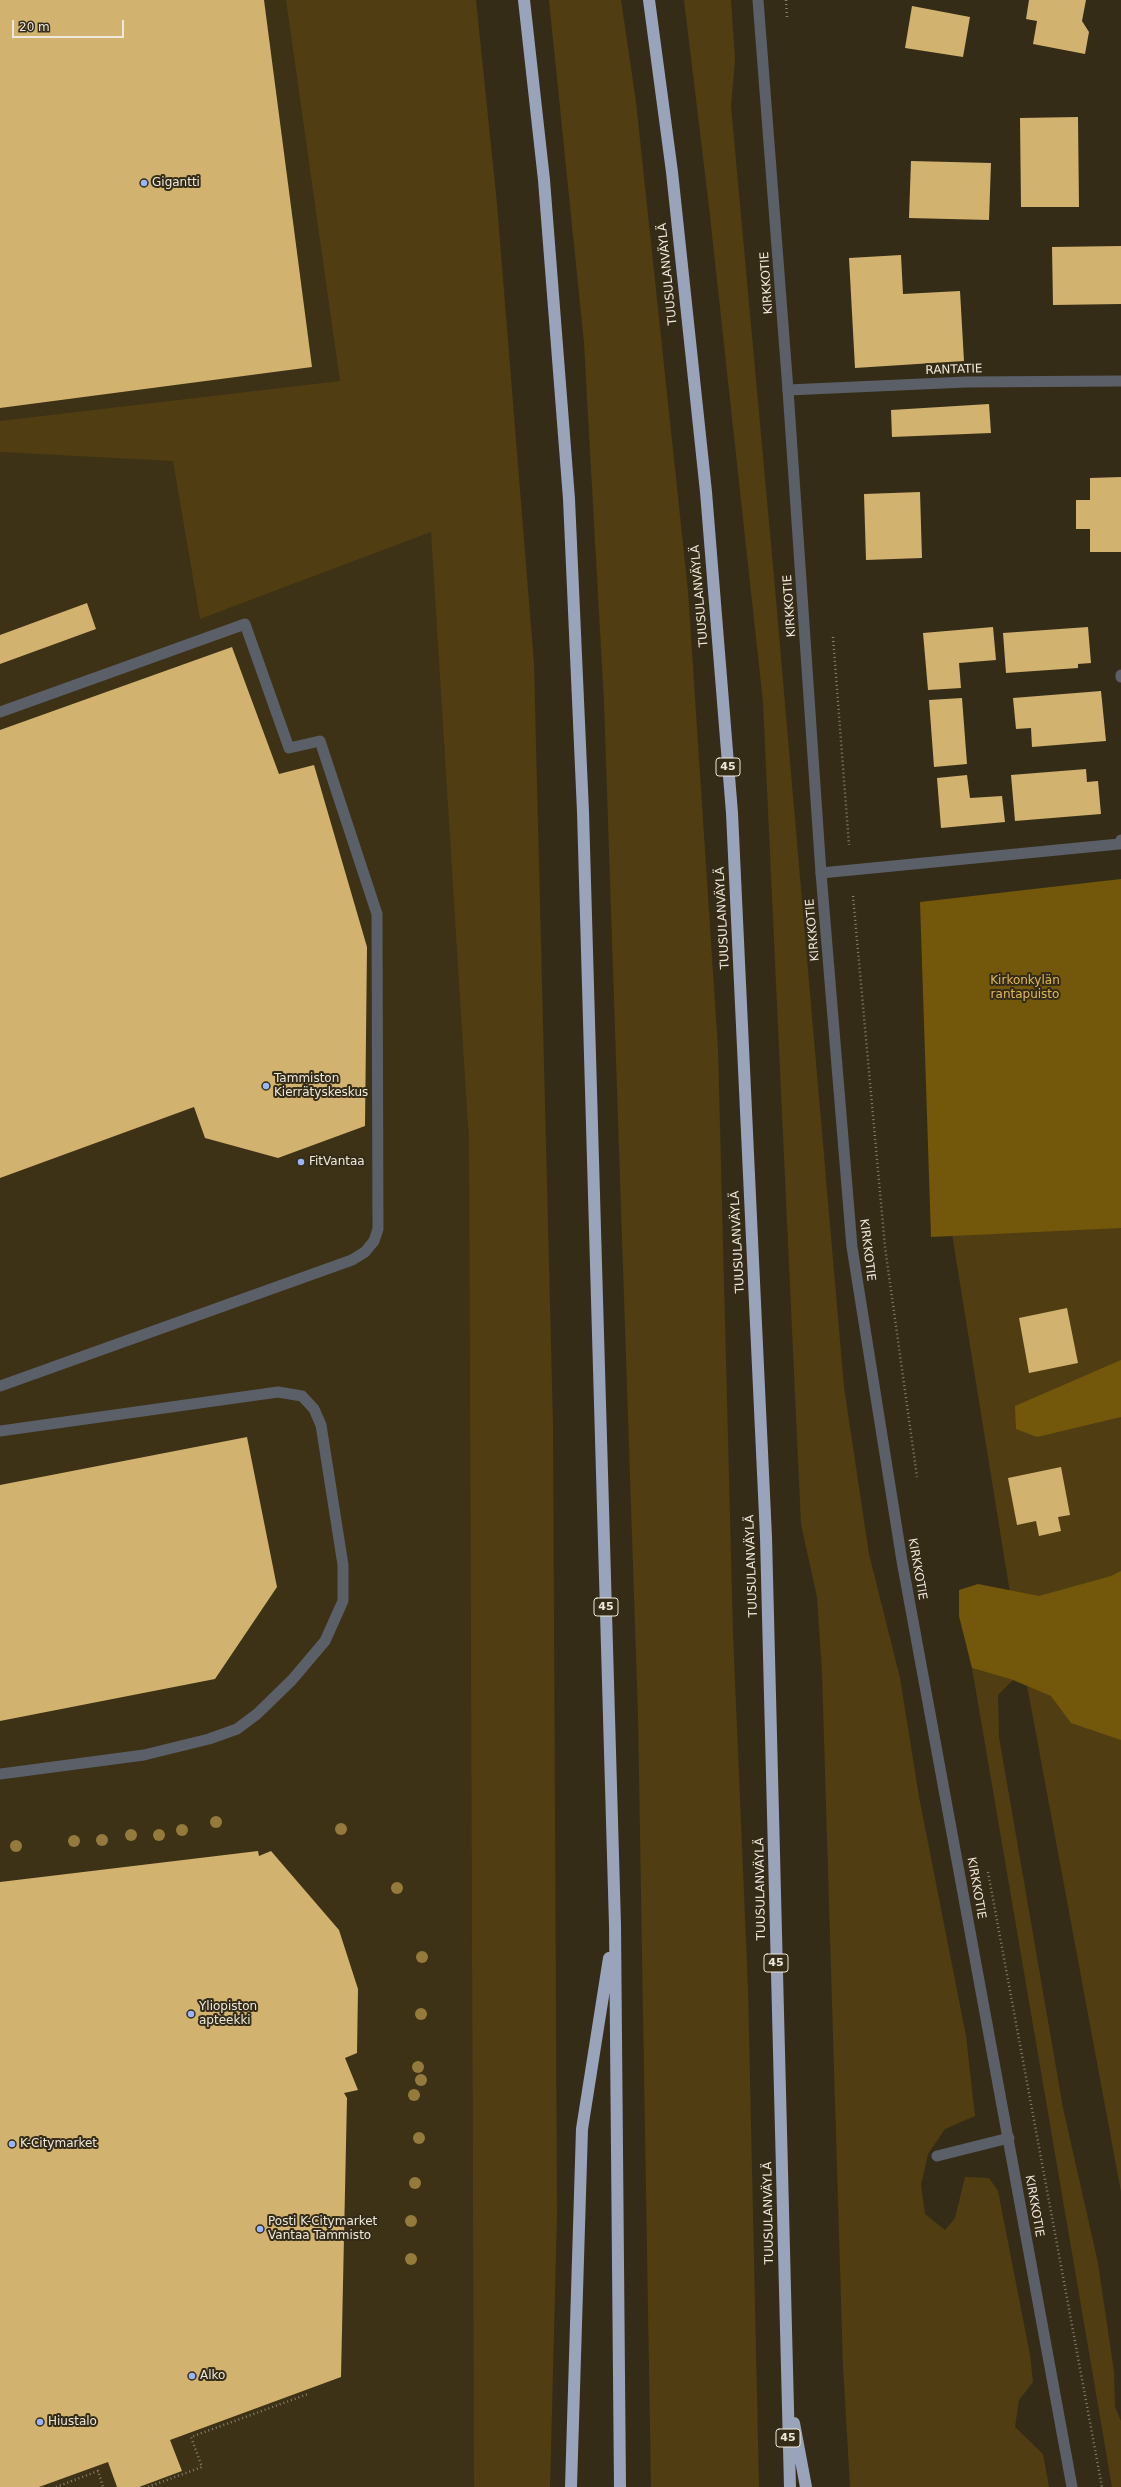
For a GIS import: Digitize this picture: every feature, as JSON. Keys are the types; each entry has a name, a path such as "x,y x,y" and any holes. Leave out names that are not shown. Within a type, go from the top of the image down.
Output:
{"highway":[{"name":"45","path":"524,0 544,180 569,499 584,820 615,1925 620,2487"},
{"name":"TUUSULANVÄYLÄ","path":"649,0 672,172 706,492 732,812 766,1537 790,2487"},
{"path":"571,2487 582,2129 615,1925"},
{"path":"787,2389 806,2487"}],"street":[{"name":"KIRKKOTIE","path":"758,0 788,390 821,873 852,1247 902,1561 1072,2487"},
{"name":"RANTATIE","path":"788,390 966,382 1121,381"},
{"path":"0,712 245,624 289,748 320,741 377,914 378,1229 374,1241 365,1252 352,1260 0,1386"},
{"path":"821,873 1118,844 1121,840"},
{"path":"0,1431 278,1392 302,1396 314,1409 322,1425 343,1565 343,1601 325,1641 292,1680 257,1714 237,1729 209,1739 144,1755 0,1774"},
{"path":"937,2156 1009,2138"}],"path":[{"path":"786,0 788,24"},
{"path":"832,633 851,869 885,1247 918,1481"},
{"path":"986,1864 1102,2487"},
{"path":"148,2487 152,2484 202,2467 191,2437 308,2394"},
{"path":"56,2487 98,2471 103,2487"}],"shaded area":[{"path":"0,0 370,0 429,452 469,1143 474,2487 0,2487"},
{"path":"286,0 476,0 497,204 534,664 553,1424 557,2215 550,2487 474,2487 469,1143 431,532 200,619 173,461 0,452 0,421 340,381"},
{"path":"549,0 621,0 636,102 688,591 718,1049 733,1634 748,1989 759,2487 651,2487 638,1714 604,702 584,343"},
{"path":"684,0 731,0 735,60 731,106 775,588 844,1387 869,1554 900,1678 919,1797 966,2036 975,2116 945,2129 928,2154 921,2185 925,2214 945,2230 955,2218 965,2177 989,2178 998,2191 1030,2355 1033,2382 1019,2400 1015,2427 1043,2454 1049,2487 850,2487 843,2365 822,1672 817,1597 801,1524 763,702 709,207"},
{"name":"Kirkonkylän rantapuisto","path":"1121,879 1121,2192 1011,1599 946,1197"},
{"path":"972,1668 1013,1680 998,1695 999,1737 1063,2108 1098,2263 1114,2372 1115,2407 1121,2421 1121,2487 1112,2487"}],"green space":[{"path":"1121,879 1121,1228 931,1237 920,902"},
{"path":"1121,1360 1121,1417 1037,1437 1016,1429 1015,1406"},
{"path":"1121,1571 1121,1740 1071,1723 1051,1696 1013,1680 972,1668 959,1616 959,1590 978,1584 1039,1596 1111,1576"}],"building":[{"name":"Gigantti","path":"0,0 264,0 312,367 0,408"},
{"path":"1029,0 1086,0 1082,21 1089,32 1085,54 1033,44 1037,21 1026,19"},
{"path":"912,6 970,17 963,57 905,48"},
{"path":"1078,117 1079,207 1021,207 1020,118"},
{"path":"911,161 991,163 989,220 909,218"},
{"path":"1121,246 1121,304 1053,305 1052,247"},
{"path":"901,255 903,294 960,291 964,361 855,368 849,258"},
{"path":"989,404 991,433 892,437 891,410"},
{"path":"1121,477 1121,552 1090,552 1090,529 1076,529 1076,500 1090,500 1090,478"},
{"path":"920,492 922,558 866,560 864,494"},
{"path":"87,603 96,629 0,664 0,635"},
{"path":"993,627 996,660 959,663 961,688 928,690 923,633"},
{"path":"1088,627 1091,663 1078,664 1078,668 1006,673 1003,633"},
{"path":"232,647 279,774 314,765 367,947 365,1126 278,1158 205,1138 194,1107 0,1178 0,730"},
{"path":"1101,691 1106,741 1032,747 1031,728 1016,729 1013,698"},
{"path":"962,698 967,764 934,767 929,700"},
{"path":"1086,769 1087,782 1098,781 1101,814 1015,821 1011,775"},
{"path":"967,775 970,798 1002,796 1005,822 941,828 937,778"},
{"path":"1067,1308 1078,1363 1029,1373 1019,1318"},
{"path":"247,1437 277,1587 215,1679 0,1721 0,1485"},
{"path":"1061,1467 1070,1515 1058,1517 1061,1531 1039,1536 1036,1521 1017,1525 1008,1478"},
{"path":"258,1851 259,1856 271,1851 339,1930 358,1989 357,2053 345,2058 358,2090 344,2093 347,2098 341,2377 170,2440 182,2471 139,2487 117,2487 108,2462 39,2487 0,2487 0,1882"}],"place":[{"name":"Gigantti","path":"144,183"},
{"name":"Tammiston Kierrätyskeskus","path":"266,1086"},
{"name":"FitVantaa","path":"301,1162"},
{"name":"Yliopiston apteekki","path":"191,2014"},
{"name":"K-Citymarket","path":"12,2144"},
{"name":"Posti K-Citymarket Vantaa Tammisto","path":"260,2229"},
{"name":"Alko","path":"192,2376"},
{"name":"Hiustalo","path":"40,2422"}]}
